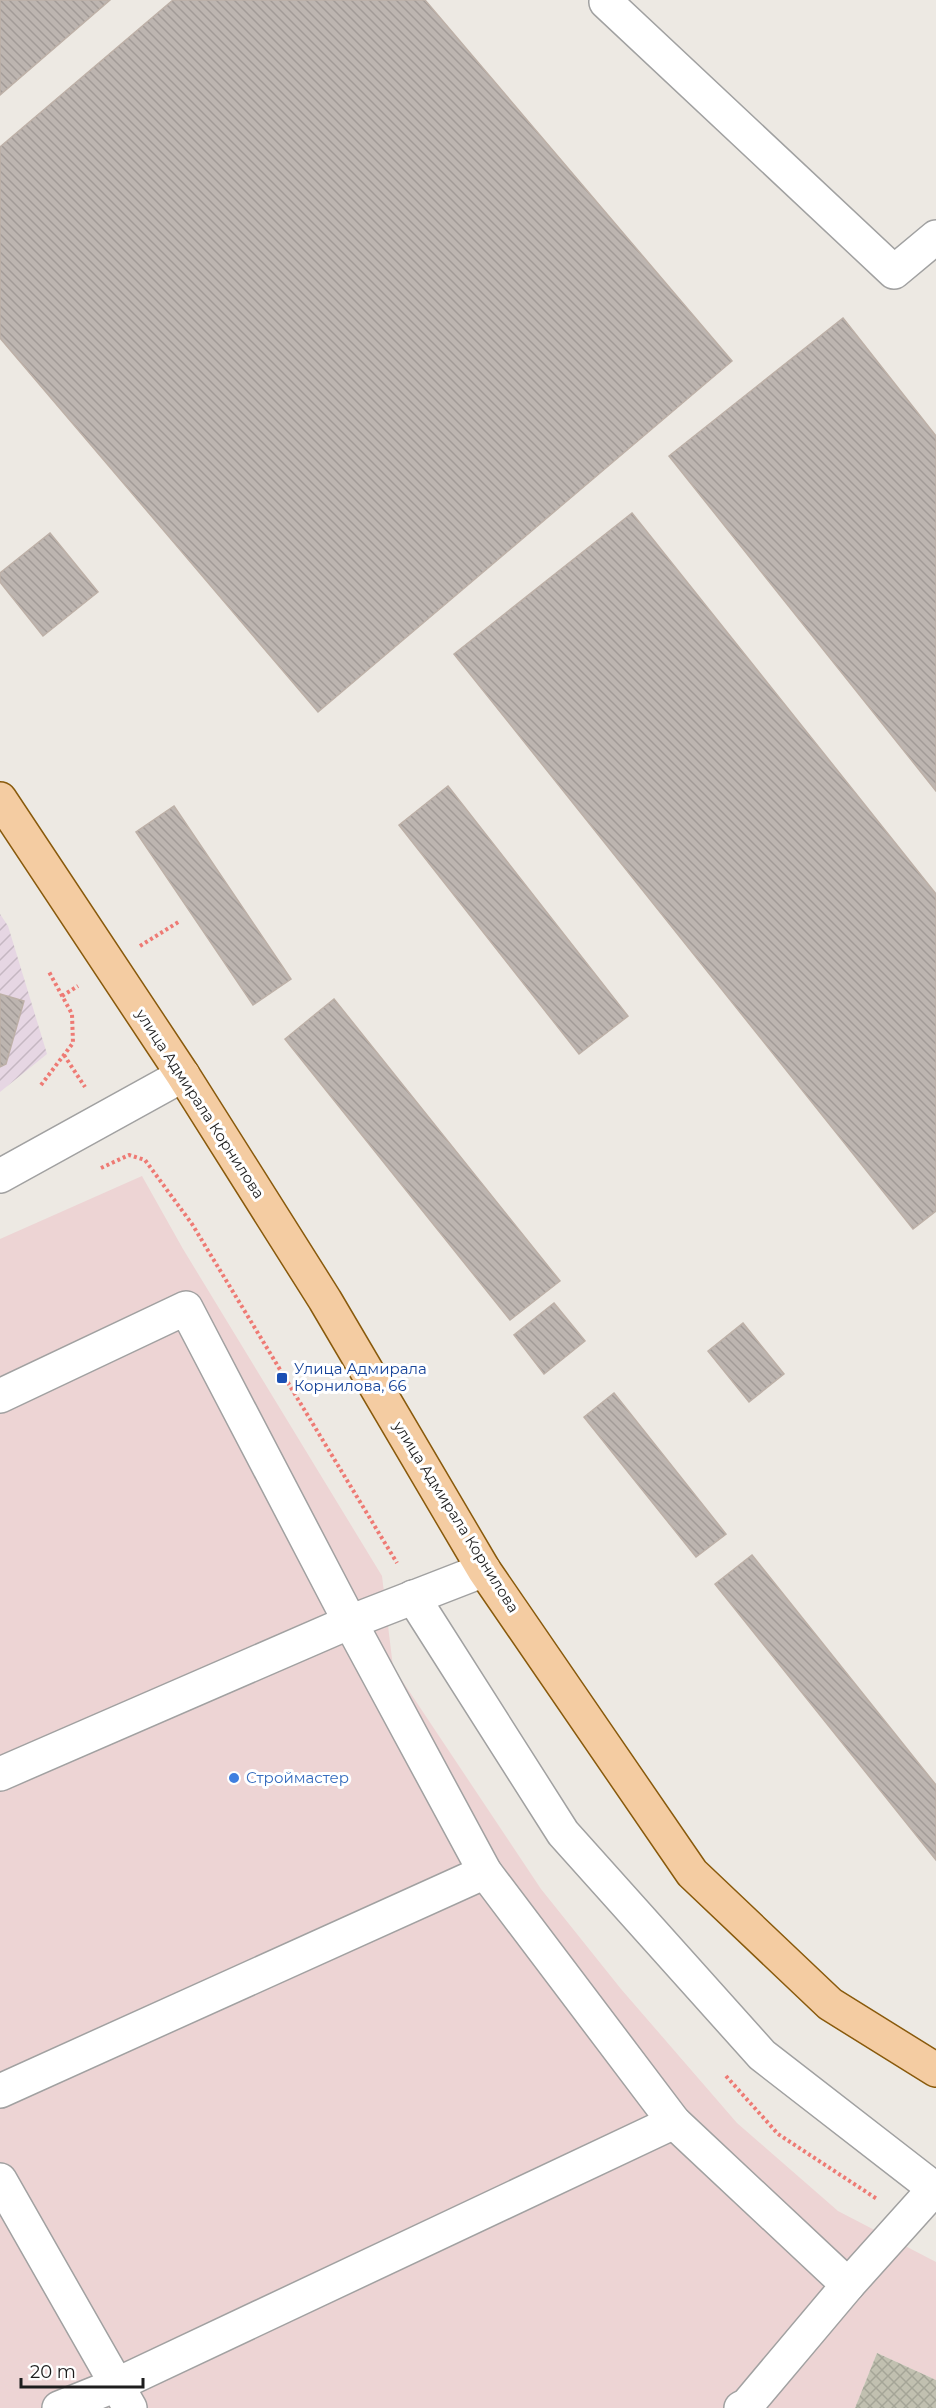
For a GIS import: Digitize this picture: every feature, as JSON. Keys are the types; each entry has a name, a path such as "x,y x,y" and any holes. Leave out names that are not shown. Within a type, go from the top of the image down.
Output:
{"main road":[{"name":"улица Адмирала Корнилова","path":"0,799 183,1075 325,1300 484,1570 692,1873 830,2004 936,2070"}],"street":[{"path":"606,2 894,272 936,237"},
{"path":"0,1176 183,1075"},
{"path":"0,1396 186,1308 350,1622 485,1872 674,2122 848,2284"},
{"path":"0,1774 350,1622 484,1570"},
{"path":"412,1597 563,1833 762,2055 935,2189 848,2284 744,2407"},
{"path":"0,2091 485,1872"},
{"path":"59,2408 123,2396 674,2122"},
{"path":"0,2180 123,2396"}],"path":[{"path":"41,1085 73,1043 72,1014 48,970"}],"shaded area":[{"path":"0,914 8,926 47,1054 0,1092"},
{"name":"Строймастер","path":"142,1176 183,1249 382,1576 393,1667 541,1889 621,1989 737,2123 838,2211 936,2262 936,2380 877,2353 855,2408 0,2408 0,1239"},
{"path":"877,2353 936,2380 936,2408 855,2408"}],"building":[{"path":"0,0 110,0 0,95"},
{"path":"173,0 425,0 732,361 318,712 0,338 0,147"},
{"path":"843,318 936,436 936,791 669,456"},
{"path":"632,513 936,894 936,1211 913,1229 454,654"},
{"path":"50,533 98,592 43,636 0,582 0,573"},
{"path":"448,786 628,1016 579,1054 399,825"},
{"path":"174,806 291,979 253,1005 136,832"},
{"path":"0,994 24,1001 6,1064 0,1067"},
{"path":"334,999 560,1281 510,1320 285,1039"},
{"path":"554,1303 585,1341 544,1374 514,1335"},
{"path":"743,1323 784,1374 749,1402 708,1351"},
{"path":"614,1393 726,1534 696,1557 584,1417"},
{"path":"752,1555 936,1785 936,1860 715,1584"}],"place":[{"name":"Улица Адмирала Корнилова, 66","path":"282,1378"},
{"name":"Строймастер","path":"234,1778"}]}
